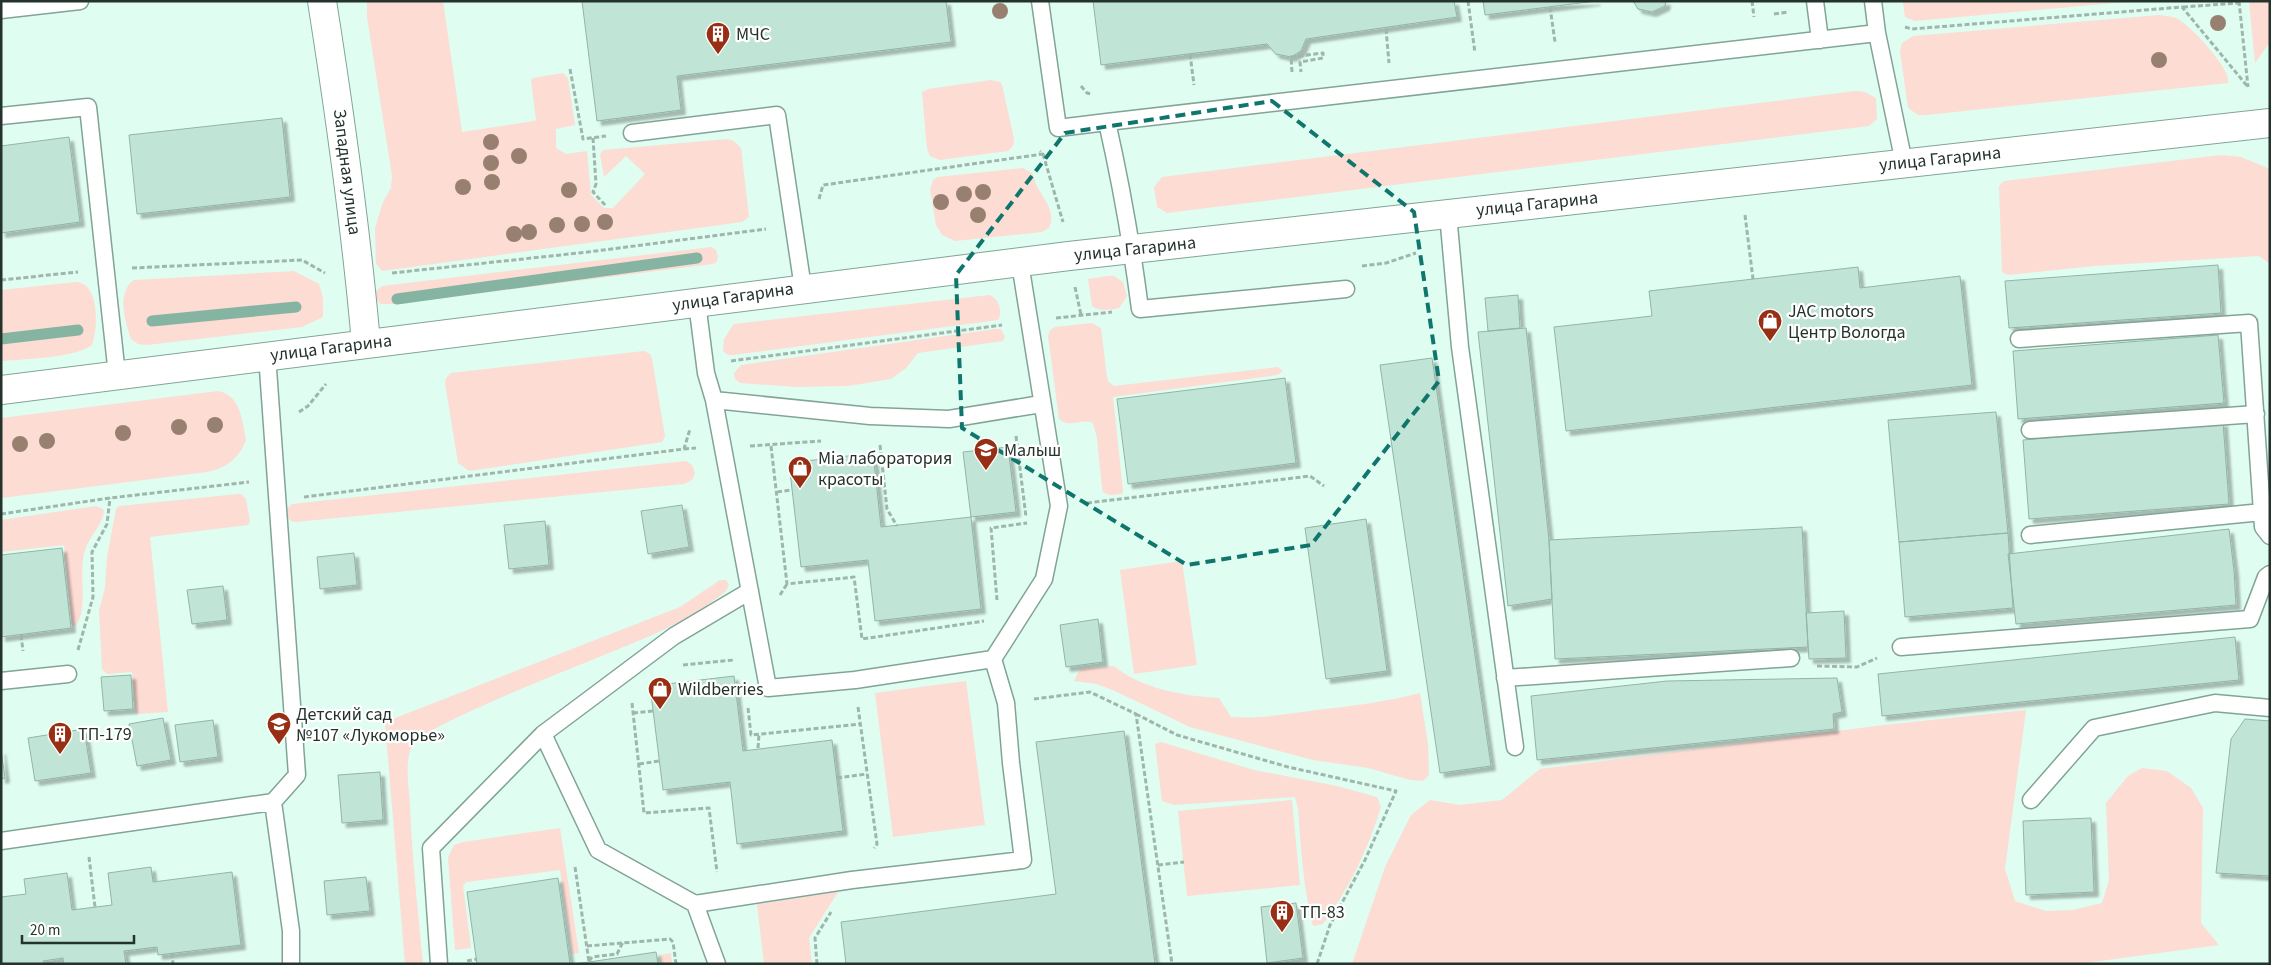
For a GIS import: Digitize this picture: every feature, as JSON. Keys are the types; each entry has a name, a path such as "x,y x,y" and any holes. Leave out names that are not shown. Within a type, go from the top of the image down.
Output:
{"street":[{"name":"Западная улица","path":"322,1 343,133 366,343"},
{"name":"улица Гагарина","path":"1,390 267,355 1069,256 2261,124"}],"lane":[{"path":"1,10 80,1"},
{"path":"1040,1 1058,128 1877,33"},
{"path":"1873,1 1877,33 1904,163"},
{"path":"1816,5 1820,40"},
{"path":"1,116 88,107 117,375"},
{"path":"632,133 777,115 792,225 803,288"},
{"path":"1107,122 1119,174 1140,309 1346,289"},
{"path":"1448,214 1460,348 1515,747"},
{"path":"696,303 706,373 714,400 768,688 855,680 993,659 1044,579 1059,506 1041,404 1020,263"},
{"path":"2019,339 2249,323 2263,527 2270,536"},
{"path":"1,841 273,802 297,775 267,355"},
{"path":"714,400 870,416 949,419 1041,404"},
{"path":"2030,430 2256,414"},
{"path":"2030,536 2262,512"},
{"path":"1901,648 2250,619 2266,577 2270,574"},
{"path":"439,964 431,848 542,734 674,636 750,591"},
{"path":"1505,678 1791,658"},
{"path":"542,734 598,850 695,904 852,880 1023,860 1011,764 1006,703 993,659"},
{"path":"1,681 68,674"},
{"path":"2031,800 2094,728 2216,703 2270,708"},
{"path":"273,802 291,931 292,964"},
{"path":"695,904 717,964"}],"path":[{"path":"1468,1 1475,54"},
{"path":"1752,1 1754,17"},
{"path":"1903,27 1912,29 2239,2 2248,86 2261,124"},
{"path":"1772,14 1816,5"},
{"path":"1550,7 1555,43"},
{"path":"2182,7 2248,86"},
{"path":"1745,18 1763,16"},
{"path":"1386,29 1389,64 1398,63"},
{"path":"1546,44 1565,42"},
{"path":"1465,55 1484,52"},
{"path":"1292,67 1291,57 1323,53 1323,58 1300,62 1302,75 1293,76"},
{"path":"1185,88 1194,87 1190,54"},
{"path":"570,69 583,139 632,133"},
{"path":"1077,81 1087,93 1096,95"},
{"path":"1043,154 1058,128 1087,93"},
{"path":"593,138 596,184 593,192 606,206"},
{"path":"1038,146 1043,154 1064,227 1081,315"},
{"path":"360,278 588,252 812,222 823,185 1043,154"},
{"path":"1744,207 1753,279"},
{"path":"1358,266 1386,263 1413,254 1434,244 1450,242"},
{"path":"1,280 105,269 302,260 331,276 329,266"},
{"path":"1,514 110,498 292,476 294,498 684,450 706,373 735,360 1030,321 1124,311 1138,289"},
{"path":"295,414 308,406 337,370 336,347"},
{"path":"1015,430 1027,523"},
{"path":"879,435 887,510 898,526"},
{"path":"983,436 985,449"},
{"path":"830,440 771,446 787,584 854,577 862,639 989,620"},
{"path":"998,610 991,528 1027,523 1059,506 1310,476 1324,486"},
{"path":"776,492 792,490"},
{"path":"68,674 82,639 92,597 92,552 107,524 110,498"},
{"path":"1791,658 1801,665 1857,667 1901,648"},
{"path":"677,666 720,660 742,660"},
{"path":"817,964 815,938 877,844 855,680"},
{"path":"1006,703 1090,692 1186,738 1288,768 1396,791 1365,860 1330,925 1317,964"},
{"path":"631,695 644,813 709,808 721,900"},
{"path":"748,707 751,735 861,724"},
{"path":"633,713 653,710"},
{"path":"1136,714 1172,964"},
{"path":"758,748 759,734"},
{"path":"639,764 659,761"},
{"path":"837,778 867,774"},
{"path":"582,816 571,841 589,962 592,957 617,954 623,942"},
{"path":"86,829 95,908"},
{"path":"1158,865 1184,862"},
{"path":"587,946 670,939 673,942 676,964"},
{"path":"172,953 173,964"},
{"path":"465,961 477,960"}],"highlighted area":[{"path":"1272,101 1414,212 1439,381 1311,545 1187,565 962,428 956,275 1065,133"}],"shaded area":[{"path":"367,1 443,1 462,132 536,120 531,80 533,78 563,73 568,78 575,125 556,129 556,148 566,154 587,151 591,195 604,208 613,208 645,174 626,156 604,177 600,155 603,150 727,139 734,141 741,148 749,217 742,222 382,271 376,264 375,228 383,202 391,188 392,176 367,17"},
{"path":"2136,1 1915,21 1905,17 1903,2"},
{"path":"2249,1 2270,1 2270,42 2255,63"},
{"path":"2159,15 2176,18 2192,30 2224,68 2228,77 2228,83 1927,115 1918,115 1908,108 1900,51 1902,43 1913,36"},
{"path":"991,80 1000,82 1002,85 1014,139 1011,148 1008,151 940,160 930,156 927,149 922,92 928,89"},
{"path":"1856,91 1865,92 1876,98 1877,119 1869,126 1167,213 1157,207 1154,187 1162,177"},
{"path":"2221,155 2241,157 2270,169 2270,264 2259,256 2094,266 2008,275 2002,272 1999,186 2004,181"},
{"path":"1023,168 1032,173 1049,207 1051,222 1049,228 1042,232 955,241 942,235 936,225 930,189 933,180 938,177"},
{"path":"712,247 716,250 718,257 716,263 712,264 394,304 381,304 375,299 375,292 382,286"},
{"path":"294,271 319,284 323,298 323,317 302,327 147,345 138,344 131,339 126,324 124,300 128,286 134,280"},
{"path":"1114,276 1123,282 1127,296 1119,308 1102,310 1092,306 1088,279"},
{"path":"76,282 84,284 93,298 96,318 92,345 74,353 1,361 1,290"},
{"path":"989,295 998,302 1000,313 998,320 733,355 728,355 723,351 724,339 734,324"},
{"path":"1092,323 1101,328 1107,377 1108,381 1114,386 1278,367 1283,371 1277,375 1113,397 1123,491 1122,494 1109,495 1103,492 1102,488 1097,438 1093,423 1067,423 1059,419 1048,336 1050,330 1055,327"},
{"path":"1001,329 1005,337 1003,341 918,353 906,368 891,379 848,386 796,387 740,383 735,379 734,373 741,365"},
{"path":"644,351 650,354 652,359 665,436 662,442 469,471 458,463 445,383 446,378 451,373"},
{"path":"218,391 226,393 236,403 246,440 236,457 220,468 207,472 1,498 1,418"},
{"path":"686,461 692,465 695,473 692,480 684,484 295,522 288,519 286,514 287,509 292,504"},
{"path":"241,494 246,499 250,521 248,525 150,537 168,712 136,714 132,672 107,674 102,669 99,610 105,588 107,557 116,509 119,506"},
{"path":"96,506 103,509 104,512 85,550 82,570 82,610 75,627 72,625 64,545 1,552 1,520"},
{"path":"1182,561 1197,665 1134,674 1120,570"},
{"path":"720,580 726,580 729,585 726,591 680,621 644,639 487,704 424,735 412,746 408,760 408,775 423,964 405,964 385,722 680,607"},
{"path":"1114,666 1125,674 1150,686 1178,693 1219,698 1231,717 1284,714 1394,699 1420,693 1428,744 1429,775 1423,781 1410,780 1368,768 1313,760 1190,727 1115,691 1097,684 1074,681 1080,669"},
{"path":"966,681 985,825 893,837 875,693"},
{"path":"2026,710 2005,869 2015,901 2046,911 2073,910 2102,903 2109,880 2106,803 2128,776 2142,768 2167,771 2191,788 2203,808 2201,923 2219,945 2078,964 1352,964 1385,867 1411,815 1430,800 1460,805 1502,800 1540,769 1884,725"},
{"path":"1161,742 1254,770 1337,786 1377,797 1381,807 1364,853 1341,897 1323,924 1313,926 1307,897 1298,808 1295,797 1174,805 1162,801 1155,744"},
{"path":"1292,800 1300,885 1187,896 1178,811"},
{"path":"560,828 579,953 572,954 560,870 466,882 463,886 471,948 455,950 448,857 454,845 463,842"},
{"path":"838,892 809,938 812,964 764,964 757,904"},
{"path":"671,953 672,964 661,964 660,955"}],"building":[{"name":"МЧС","path":"582,1 946,1 951,42 677,76 681,110 597,121"},
{"path":"1093,1 1454,1 1457,17 1306,39 1301,51 1291,57 1276,54 1267,44 1101,65"},
{"path":"1483,1 1596,1 1485,15"},
{"path":"1633,1 1666,1 1665,6 1652,12 1638,9"},
{"path":"282,118 290,197 137,214 129,135"},
{"path":"69,137 80,222 1,233 1,146"},
{"path":"2218,265 2221,313 2009,328 2005,281"},
{"path":"1858,267 1860,288 1960,276 1972,385 1566,431 1554,327 1652,316 1649,291"},
{"path":"1518,295 1520,328 1488,331 1485,298"},
{"path":"1526,328 1549,540 1552,599 1508,606 1478,332"},
{"path":"2218,335 2224,403 2018,419 2013,351"},
{"path":"1432,358 1491,766 1440,773 1380,365"},
{"path":"1285,378 1296,463 1128,484 1117,399"},
{"path":"1996,412 2008,533 1899,542 1888,420"},
{"path":"2223,422 2229,504 2029,519 2023,440"},
{"path":"1008,447 1016,512 971,517 963,452"},
{"path":"873,453 881,527 971,517 981,609 875,621 868,560 801,567 789,463"},
{"path":"682,505 689,547 648,554 641,511"},
{"path":"1366,519 1387,671 1326,679 1305,528"},
{"path":"545,521 549,565 509,569 504,525"},
{"path":"1802,527 1808,647 1555,659 1549,540"},
{"path":"2229,529 2236,605 2016,624 2008,554"},
{"path":"2008,533 2013,608 1905,617 1899,542"},
{"path":"62,548 71,628 1,637 1,555"},
{"path":"354,553 357,585 320,589 317,557"},
{"path":"223,586 227,620 192,624 187,590"},
{"path":"1844,611 1846,658 1809,659 1806,613"},
{"path":"1098,619 1103,662 1066,667 1060,625"},
{"path":"2235,637 2239,680 1882,716 1878,674"},
{"path":"131,675 133,709 104,711 101,677"},
{"path":"734,676 743,751 832,740 843,831 737,844 730,782 663,790 650,686"},
{"path":"1837,678 1842,712 1833,714 1834,729 1537,760 1531,696 1667,681"},
{"path":"163,718 171,760 137,766 129,724"},
{"path":"2245,719 2270,721 2270,876 2216,873 2231,739"},
{"path":"213,720 218,757 180,762 175,725"},
{"name":"ТП-179","path":"84,729 91,773 35,781 28,738"},
{"path":"1124,731 1155,964 846,964 841,922 1056,894 1036,742"},
{"path":"1,750 5,778 1,779"},
{"path":"380,772 383,820 342,823 338,775"},
{"path":"2091,818 2094,892 2026,895 2023,821"},
{"path":"151,867 153,882 232,872 241,945 158,955 157,947 124,951 126,964 64,964 63,958 43,961 44,964 1,964 1,897 26,894 24,879 67,873 72,910 112,905 108,873"},
{"path":"366,877 370,911 327,915 324,881"},
{"path":"558,878 570,964 477,964 467,892"},
{"name":"ТП-83","path":"1296,903 1303,958 1267,963 1261,907"},
{"path":"656,952 658,964 573,964 589,962"}],"waterway":[{"path":"397,299 697,258"},
{"path":"152,321 296,307"},
{"path":"1,339 78,330"}],"place":[{"name":"МЧС","path":"718,55"},
{"name":"JAC motors Центр Вологда","path":"1770,342"},
{"name":"Малыш","path":"986,471"},
{"name":"Mia лаборатория красоты","path":"800,489"},
{"name":"Wildberries","path":"660,710"},
{"name":"Детский сад №107 «Лукоморье»","path":"279,745"},
{"name":"ТП-179","path":"60,755"},
{"name":"ТП-83","path":"1282,933"}]}
